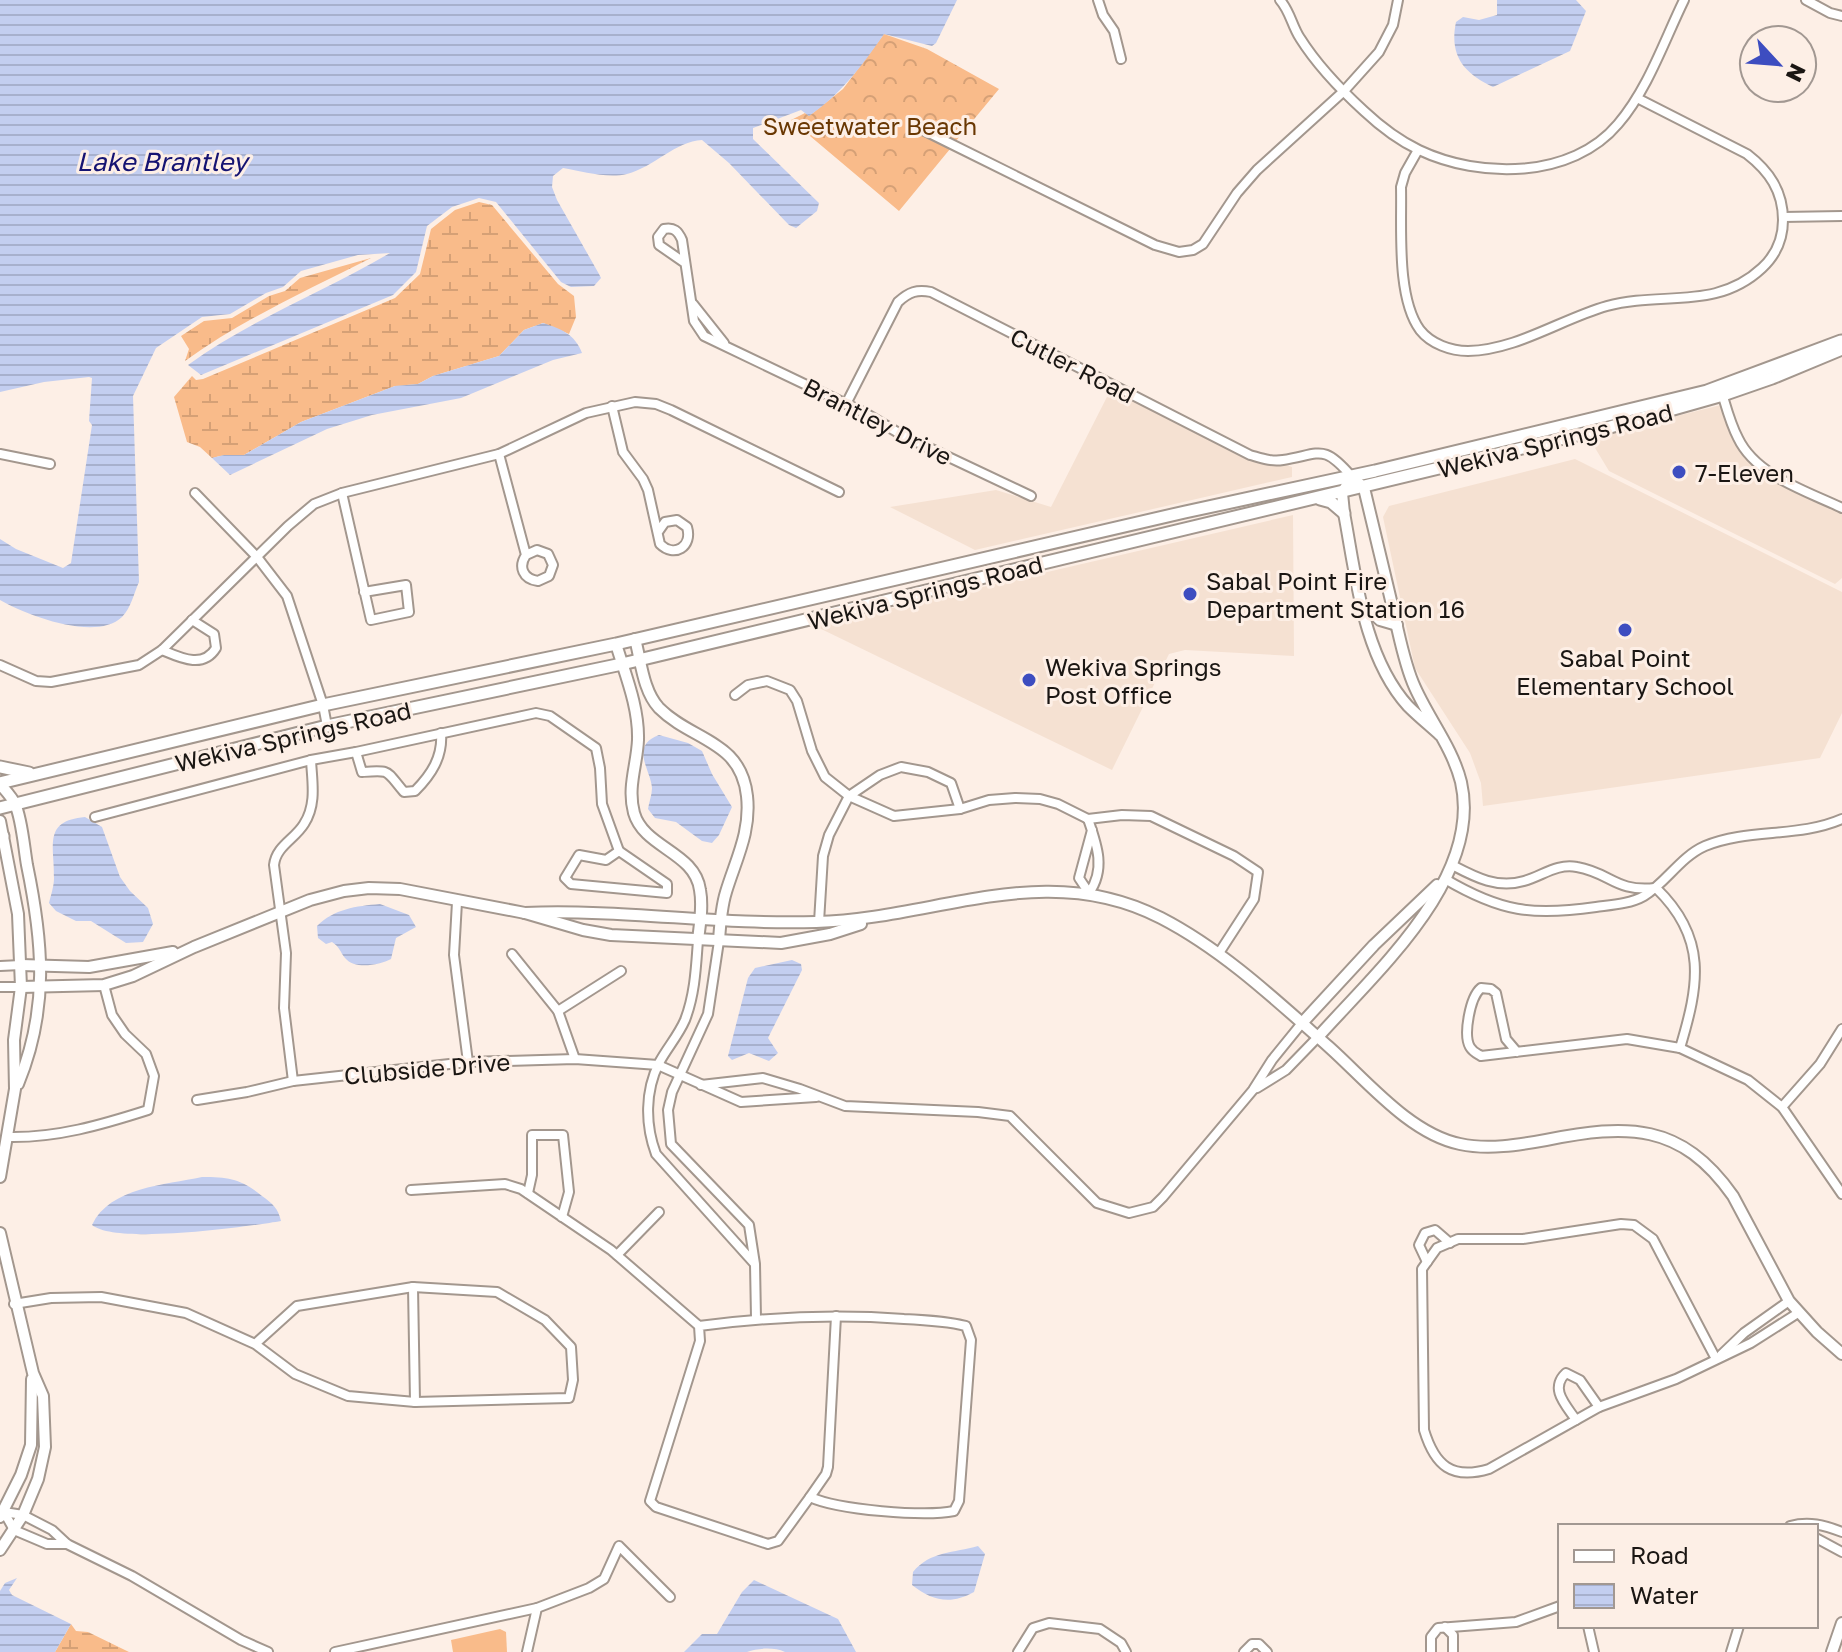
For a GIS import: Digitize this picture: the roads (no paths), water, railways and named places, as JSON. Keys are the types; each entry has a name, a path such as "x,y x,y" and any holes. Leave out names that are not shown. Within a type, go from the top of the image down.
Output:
{"main road":[{"name":"Wekiva Springs Road","path":"0,808 327,726 622,664 1610,427 1721,390 1842,341"},
{"name":"Wekiva Springs Road","path":"0,783 323,705 616,644 1185,512 1352,477 1772,378 1842,349"},
{"path":"1320,499 1331,502 1344,513"},
{"path":"1185,512 1189,530"},
{"path":"1065,540 1070,557"},
{"path":"0,767 38,774"}],"street":[{"path":"1098,0 1103,15 1114,31 1121,59"},
{"path":"1280,0 1299,37 1344,91 1389,131 1418,150 1494,170 1554,163 1600,142 1618,125 1637,98 1684,0"},
{"path":"921,129 1155,245 1179,252 1193,250 1203,244 1237,193 1257,170 1344,91 1387,41 1398,0"},
{"path":"1806,0 1842,16"},
{"path":"1418,150 1401,187 1405,290 1420,331 1448,349 1470,351 1499,346 1576,315 1610,305 1642,300 1690,299 1725,293 1747,282 1767,264 1778,248 1783,217 1781,197 1763,166 1747,154 1637,98"},
{"path":"1783,217 1842,216"},
{"name":"Brantley Drive","path":"685,263 694,321 704,336 1031,496"},
{"name":"Cutler Road","path":"846,404 898,302 907,294 920,290 931,292 1250,455 1282,460 1318,452 1338,461 1352,477"},
{"name":"Brantley Drive","path":"693,302 725,344"},
{"path":"704,336 711,328"},
{"path":"1721,390 1738,440 1750,457 1768,471 1842,508"},
{"path":"0,665 36,681 51,682 139,665 162,650 314,504 342,493 499,454 570,419 612,406 635,402 656,404 839,492"},
{"path":"612,406 623,452 643,479 658,532"},
{"path":"0,454 50,464"},
{"path":"499,454 526,555"},
{"path":"1253,1090 1286,1070 1422,918 1452,865 1464,823 1464,799 1453,758 1413,683 1364,488 1352,477 1342,493 1344,513 1371,635 1393,685 1407,705 1440,735"},
{"path":"195,493 257,557 287,596 327,726"},
{"path":"342,493 364,592 371,620 409,612 406,585 364,592"},
{"path":"1362,600 1371,613 1397,625"},
{"path":"162,650 197,661 211,656 216,648 214,634 192,620"},
{"path":"635,639 649,694 660,709 721,748 739,766 747,795 747,829 726,892 708,1014 678,1074 668,1110 671,1144 749,1225 755,1264 756,1318"},
{"path":"616,644 636,713 638,740 630,787 634,816 648,837 679,857 693,872 700,888 694,982 684,1021 658,1065 649,1093 650,1138 656,1154 755,1264"},
{"path":"735,695 748,685 767,681 790,690 825,777 849,796 894,816 960,809 989,800 1040,799 1088,819 1151,816 1234,856 1258,872 1254,899 1219,953"},
{"path":"95,817 311,760 536,713 550,716 596,748 602,804 619,851 667,884 667,893 571,884 565,878 579,855 606,860 619,851"},
{"path":"356,752 362,772 380,770 390,773 404,792 415,791 436,764 442,747 441,733"},
{"path":"293,1081 284,1008 286,953 275,858 305,823 313,799 311,760"},
{"path":"819,922 823,856 829,835 849,796 880,775 901,767 928,772 951,783 960,809"},
{"path":"0,783 15,804 40,931 41,987 36,1026 27,1062 15,1089"},
{"path":"1088,819 1099,864 1098,880 1089,893"},
{"path":"1445,879 1485,901 1538,913 1624,903 1641,899 1702,847 1731,838 1803,829 1842,819"},
{"path":"0,821 18,914 21,965 14,1040 15,1089 0,1177"},
{"path":"1089,893 1079,878 1092,830"},
{"path":"1452,865 1493,883 1524,881 1559,867 1577,867 1636,890 1656,888 1674,905 1691,941 1696,969 1692,1007 1680,1048"},
{"path":"701,1085 763,1078 845,1106 1010,1116 1097,1203 1129,1213 1153,1207 1253,1090 1302,1023 1374,945 1445,879"},
{"path":"0,987 104,985 133,976 194,947 310,900 369,888 400,889 525,913 611,935 781,943 830,934 879,918 1017,891 1089,893 1134,905 1219,953 1412,1122 1434,1136 1461,1145 1514,1146 1592,1131 1621,1130 1653,1135 1695,1154 1733,1196 1789,1301 1842,1354"},
{"path":"457,902 454,955 468,1062"},
{"path":"525,913 575,911 819,922 879,918"},
{"path":"0,966 89,967 194,947"},
{"path":"512,954 558,1011 575,1059"},
{"path":"558,1011 621,971"},
{"path":"8,1137 41,1138 65,1134 148,1110 154,1076 146,1054 125,1034 112,1015 104,985"},
{"path":"1517,1052 1506,1039 1496,993 1481,988 1472,1001 1467,1038 1469,1045 1481,1056 1517,1052 1627,1039 1680,1048 1748,1080 1782,1107 1842,1194"},
{"path":"1782,1107 1820,1064 1842,1029"},
{"name":"Clubside Drive","path":"197,1100 293,1081 468,1062 575,1059 658,1065"},
{"path":"658,1065 741,1102 818,1097"},
{"path":"528,1193 532,1175 532,1135 563,1135 569,1192 562,1217"},
{"path":"411,1190 505,1184 528,1193 617,1255 699,1326 700,1341 650,1501 656,1507 768,1544 778,1541 826,1474 836,1316"},
{"path":"617,1255 659,1212"},
{"path":"1716,1359 1653,1239 1634,1225 1621,1224 1523,1239 1458,1239 1437,1248 1422,1269 1424,1430 1431,1452 1439,1462 1461,1474 1489,1469 1599,1407 1676,1379 1751,1343 1798,1313"},
{"path":"1427,1262 1419,1245 1425,1233 1439,1232 1450,1243"},
{"path":"0,1233 14,1304 33,1373 43,1396 45,1447 38,1479 23,1515 0,1550"},
{"path":"14,1304 51,1298 101,1297 186,1313 255,1344 295,1374 348,1396 415,1402 569,1398 573,1380 571,1347 545,1320 497,1292 413,1287 297,1306 255,1344"},
{"path":"413,1287 415,1402"},
{"path":"1716,1359 1744,1333 1789,1301"},
{"path":"699,1326 756,1318 836,1316 952,1322 966,1326 971,1340 959,1501 954,1511 939,1514 852,1507 810,1497"},
{"path":"2,1514 31,1445 33,1373"},
{"path":"1576,1420 1557,1388 1566,1373 1580,1380 1599,1407"},
{"path":"2,1514 23,1515 52,1530 67,1544 132,1576 268,1652"},
{"path":"2,1514 14,1530 47,1544 67,1544"},
{"path":"1809,1524 1818,1523 1842,1532"},
{"path":"1818,1539 1842,1552"},
{"path":"335,1652 537,1608 566,1598 604,1579 619,1546 670,1597"},
{"path":"1431,1652 1431,1637 1438,1628 1516,1622 1558,1607"},
{"path":"527,1652 537,1608"},
{"path":"1018,1652 1033,1628 1049,1623 1100,1629 1121,1643 1126,1652"},
{"path":"1832,1652 1842,1623"},
{"path":"1444,1627 1453,1635 1453,1652"},
{"path":"1588,1628 1594,1652"},
{"path":"1731,1652 1738,1628"},
{"path":"238,1652 244,1641"},
{"path":"1244,1652 1252,1644 1259,1644 1267,1652"}],"water":[{"name":"Lake Brantley","path":"0,0 957,0 932,46 884,34 850,79 809,116 801,110 753,128 753,139 819,203 817,211 796,228 789,225 729,163 702,140 692,141 627,174 603,175 563,168 553,176 552,187 557,200 601,278 594,286 571,287 561,282 496,202 479,198 452,207 427,226 416,272 393,295 201,375 188,365 262,320 390,253 358,255 301,271 283,287 230,314 202,317 156,348 133,396 139,582 122,617 110,624 79,627 43,619 0,600 0,539 63,568 71,563 92,425 89,421 92,378 44,382 0,392"},
{"path":"1497,0 1576,0 1586,11 1570,51 1493,87 1474,76 1461,62 1454,34 1456,22 1463,17 1479,20 1497,15"},
{"path":"543,323 571,337 582,353 553,360 461,398 372,415 327,429 230,475 212,458 244,455 301,422 395,386 418,384 433,376 499,356 524,330"},
{"path":"659,735 688,743 702,751 732,807 712,843 702,841 676,822 655,818 648,809 652,788 643,752 645,745"},
{"path":"85,817 102,827 120,877 148,908 153,924 143,942 126,943 91,921 76,921 56,911 49,903 54,881 54,837 62,824"},
{"path":"380,904 409,915 416,927 396,938 391,959 374,964 355,964 345,958 335,944 326,944 318,938 317,926 338,912"},
{"path":"792,960 801,964 802,970 768,1038 778,1053 769,1061 749,1053 732,1060 728,1056 748,978 755,968"},
{"path":"202,1177 228,1179 248,1186 272,1204 281,1221 154,1234 106,1231 92,1225 100,1212 125,1195"},
{"path":"978,1546 985,1554 974,1592 950,1600 934,1598 912,1585 913,1572 927,1560"},
{"path":"17,1578 9,1590 12,1595 71,1624 55,1652 0,1652 0,1591 5,1583"},
{"path":"754,1580 838,1619 856,1652 766,1649 684,1652 702,1634 717,1634 742,1592"}],"place":[{"name":"7-Eleven","path":"1679,472"},
{"name":"Sabal Point Fire Department Station 16","path":"1190,594"},
{"name":"Sabal Point Elementary School","path":"1625,630"},
{"name":"Wekiva Springs Post Office","path":"1029,680"}],"park label":[{"name":"Sweetwater Beach","path":"870,125"}]}
